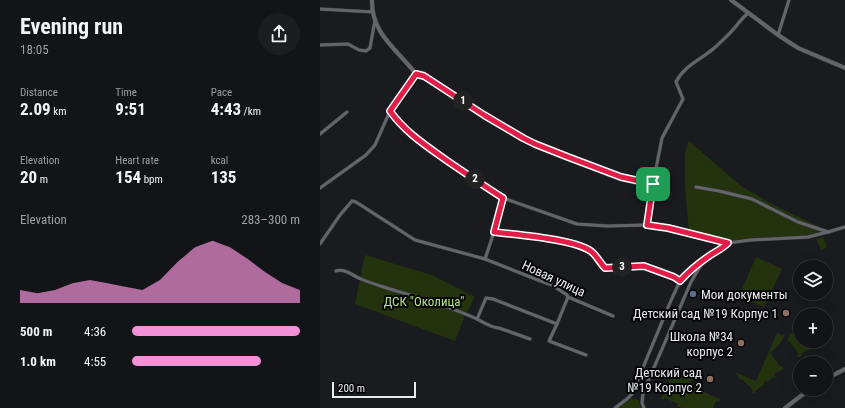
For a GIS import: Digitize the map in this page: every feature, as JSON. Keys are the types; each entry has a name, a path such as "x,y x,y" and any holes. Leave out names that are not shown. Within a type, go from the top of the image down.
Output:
{"street":[{"path":"372,0 375,20 384,38 416,74 424,76 494,121 535,144 621,177 653,184"},
{"path":"731,0 778,36 798,48 845,68"},
{"path":"778,36 790,0"},
{"path":"320,9 373,12"},
{"path":"647,225 662,138 682,99 676,82 679,75 688,66 713,49 730,34 748,13"},
{"path":"320,45 348,44 359,50 366,51 370,48 375,20"},
{"path":"320,188 366,155 375,145 390,111 416,74"},
{"path":"390,111 396,120 422,143 503,198 577,224 607,226 647,225 668,228 728,243 751,240 808,237 845,227"},
{"path":"320,134 347,112"},
{"path":"320,184 325,185"},
{"path":"696,187 752,199 798,222 828,232"},
{"path":"485,259 503,198"},
{"name":"Новая улица","path":"320,244 340,215 352,201 356,202 415,240 485,259 552,285 567,294 568,297 613,316"},
{"path":"494,232 576,244 593,253 605,268 644,266 674,277 680,281"},
{"path":"615,408 632,394 668,305 680,281 694,267 728,243"},
{"path":"644,408 642,403 643,393 691,282 703,261"},
{"path":"336,271 345,271 361,279 442,305 493,327 530,339"},
{"path":"568,297 549,341 586,355"},
{"path":"477,319 486,298 493,299 557,324"},
{"path":"833,375 845,369"},
{"path":"785,408 801,396"}],"green space":[{"path":"689,141 741,186 772,204 824,229 823,233 808,237 750,238 728,243 689,232 685,187 685,152"},
{"path":"823,237 827,247 821,250 816,239"},
{"name":"ДСК \"Околица\"","path":"365,255 432,275 475,297 464,318 455,341 355,304"},
{"path":"756,257 782,269 764,307 739,296"},
{"path":"777,333 782,335 785,333 781,342 770,353 780,366 784,368 774,374 776,377 775,378 773,377 767,382 766,380 764,382 765,384 753,393 752,389 742,379 740,380 735,372 756,381"},
{"path":"790,333 793,334 793,346 789,341 787,342"},
{"path":"794,348 812,348 801,354 801,356 797,356 798,353"},
{"path":"675,366 677,369 686,373 687,371 695,373 689,385 719,398 719,402 716,401 713,408 682,408 677,406 678,404 665,398 663,400 661,398 662,396 671,388 668,380 669,378 671,379 676,369"},
{"path":"630,398 639,400 641,408 617,408"}],"place":[{"name":"Мои документы","path":"693,294"},
{"name":"Детский сад №19 Корпус 1","path":"786,313"},
{"name":"Школа №34 корпус 2","path":"741,343"},
{"name":"Детский сад №19 Корпус 2","path":"710,379"}],"route":[{"path":"416,74 424,76 484,115 535,144 621,177 653,184 647,225 660,226 728,243 694,267 680,281 674,277 644,266 605,268 593,253 576,244 494,232 503,198 422,143 396,120 390,111 416,74"}]}
